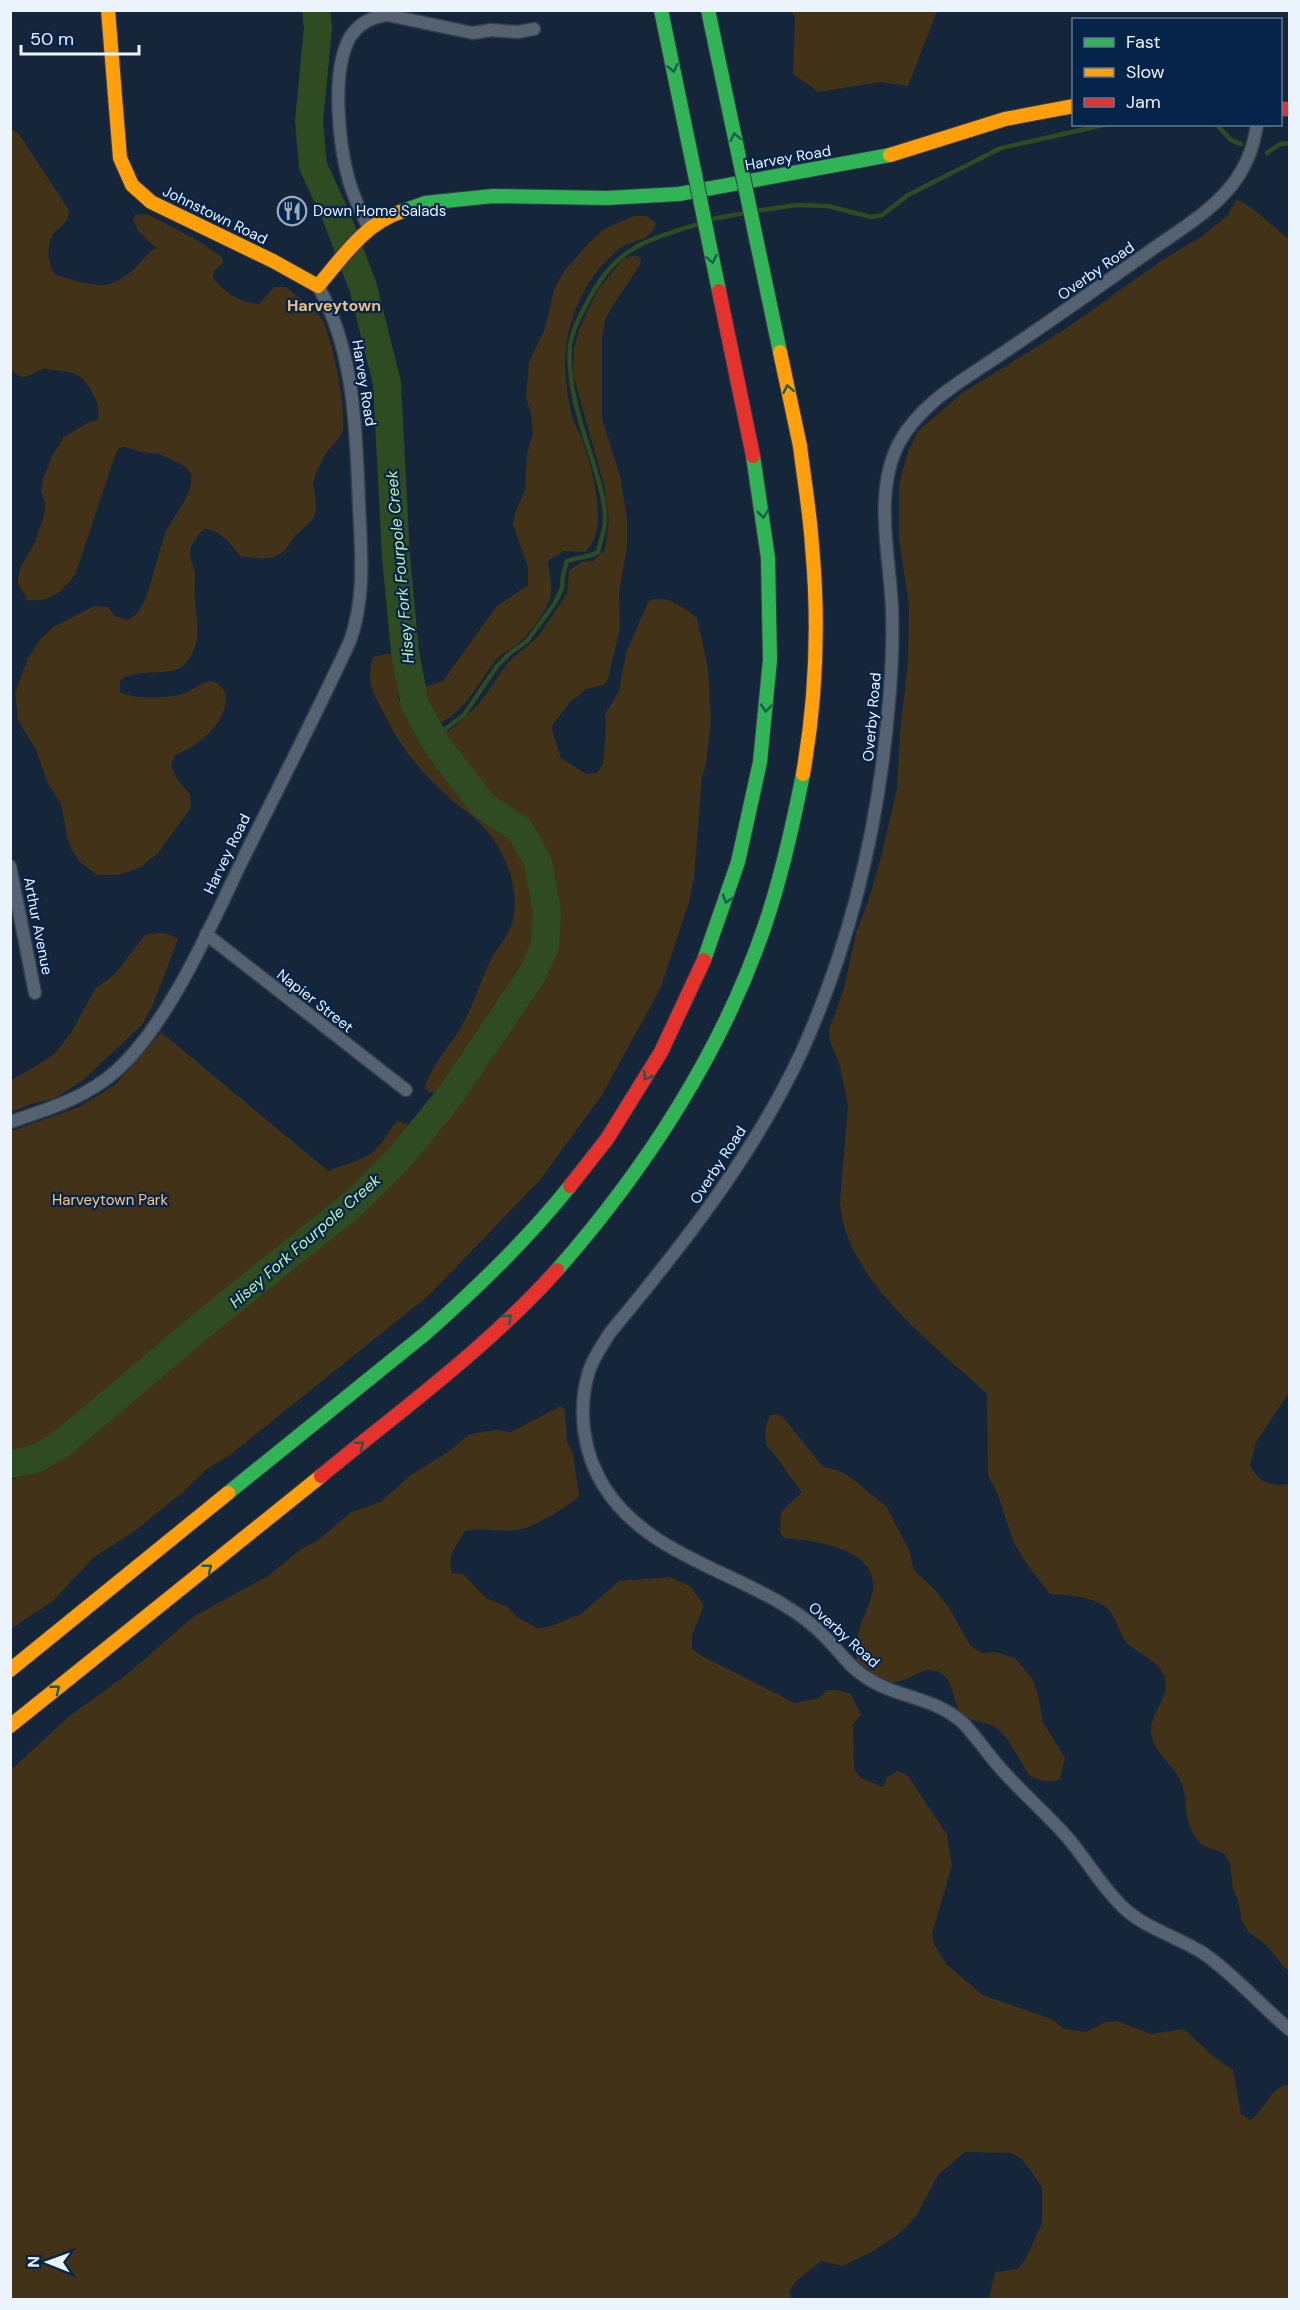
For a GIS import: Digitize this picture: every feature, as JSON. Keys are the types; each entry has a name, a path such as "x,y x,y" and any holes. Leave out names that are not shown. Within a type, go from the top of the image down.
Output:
{"main road":[{"name":"Johnstown Road","path":"108,10 120,158 132,185 142,196 164,210 273,261 318,286"},
{"path":"10,1670 426,1333 507,1258 558,1201 615,1127 674,1029 703,964 737,868 751,814 767,702 770,646 767,546 753,456 661,10"},
{"path":"10,1726 405,1407 532,1296 608,1209 659,1140 688,1093 726,1022 762,936 786,860 805,771 815,657 816,598 813,543 800,446 708,10"},
{"name":"Harvey Road","path":"318,286 365,233 385,218 425,203 494,196 648,197 774,178 883,157 1005,119 1072,106"},
{"path":"10,1733 26,1714"}],"street":[{"path":"365,233 349,181 340,121 342,63 349,39 357,29 376,17 387,15 473,33 491,30 518,33 534,30"},
{"name":"Overby Road","path":"1257,126 1250,154 1243,169 1233,184 1209,209 1056,318 939,397 912,424 899,443 891,463 885,502 892,650 883,759 870,838 832,975 802,1052 769,1114 693,1230 609,1334 599,1350 589,1370 584,1392 583,1412 588,1453 596,1472 618,1505 635,1521 672,1547 762,1592 798,1613 867,1678 890,1689 932,1702 950,1712 1070,1840 1110,1893 1127,1911 1143,1922 1183,1941 1218,1964 1290,2030"},
{"name":"Harvey Road","path":"10,1122 78,1097 93,1089 116,1071 158,1019 206,934 350,641 360,611 362,580 353,404 339,331 318,286"},
{"name":"Arthur Avenue","path":"10,866 35,993"},
{"name":"Napier Street","path":"206,934 406,1090"}],"green space":[{"path":"791,11 937,11 908,86 881,82 818,92 793,74 795,17"},
{"path":"10,128 19,134 69,210 66,221 54,233 50,243 49,261 56,275 97,285 106,285 125,277 156,248 138,231 133,220 135,215 147,214 195,239 222,257 223,263 214,271 213,277 233,296 245,302 259,304 274,287 286,287 311,308 323,321 327,330 341,391 343,429 327,452 315,476 316,508 311,522 282,552 266,558 240,556 220,534 204,529 193,542 190,552 195,573 198,632 191,656 185,664 171,671 134,674 120,681 120,692 133,696 151,697 178,695 211,681 221,686 226,697 222,716 210,733 193,746 175,755 171,765 176,777 190,795 191,807 158,853 141,867 119,875 97,875 79,861 72,850 61,804 48,784 36,750 18,720 15,693 28,658 42,637 55,626 94,606 108,607 115,616 128,620 136,614 143,605 148,592 165,535 188,494 191,473 183,465 159,454 125,447 119,448 76,573 54,596 42,600 25,600 27,598 18,584 18,578 21,566 34,544 44,516 45,503 41,491 52,456 64,437 87,423 98,420 99,412 91,390 83,379 75,374 44,369 24,377 11,369"},
{"path":"1237,199 1252,208 1290,240 1290,1391 1256,1442 1250,1466 1266,1482 1276,1485 1289,1484 1289,1971 1267,1946 1249,1932 1242,1922 1238,1900 1233,1889 1230,1863 1224,1853 1204,1846 1190,1827 1181,1782 1156,1746 1151,1732 1153,1719 1166,1687 1163,1673 1155,1663 1127,1643 1107,1608 1084,1598 1050,1594 1026,1563 1013,1541 998,1495 988,1475 987,1394 896,1309 875,1285 858,1259 846,1232 840,1203 848,1105 839,1062 830,1042 829,1030 844,988 856,933 880,861 897,789 900,732 908,663 909,606 899,538 899,485 908,452 918,431 962,393 1067,328 1162,260 1201,237 1227,216"},
{"path":"634,216 647,216 656,222 654,228 646,237 623,246 595,274 578,303 568,334 565,367 567,392 573,419 589,461 596,495 597,528 593,542 585,552 563,551 548,561 551,595 539,620 522,640 496,660 460,708 442,722 433,724 422,707 421,697 424,687 443,681 496,607 528,585 528,567 513,525 515,513 525,490 527,454 533,433 526,398 529,362 545,328 554,290 564,271 604,229"},
{"path":"636,255 641,259 640,265 611,308 605,320 602,339 602,419 620,476 627,519 627,547 619,592 620,628 608,679 604,685 586,689 571,701 553,724 552,730 561,758 586,774 597,773 603,763 605,714 619,691 626,653 648,602 661,599 674,602 697,618 708,668 711,719 706,764 702,777 694,877 689,902 661,987 602,1095 540,1180 428,1296 230,1455 207,1469 183,1492 132,1533 94,1557 53,1601 11,1629 11,1481 43,1461 59,1455 119,1412 179,1354 203,1337 292,1258 311,1246 398,1168 458,1095 491,1039 537,978 551,940 554,911 544,862 538,845 507,810 459,774 446,749 443,733 453,728 479,704 509,661 537,638 567,594 569,572 572,568 582,562 593,561 605,549 609,519 604,485 573,374 574,348 580,327 597,291 623,259"},
{"path":"393,654 398,670 398,697 413,731 471,807 491,820 529,864 532,892 539,921 537,951 531,961 463,1060 447,1081 434,1092 429,1092 425,1088 429,1078 461,1027 491,959 511,927 515,901 510,873 490,835 481,824 426,775 391,727 370,682 373,657"},
{"path":"168,934 178,939 153,1005 142,1025 83,1080 53,1099 11,1112 11,1080 56,1052 71,1033 95,989 115,974 145,935"},
{"name":"Harveytown Park","path":"161,1032 328,1171 373,1152 397,1121 408,1124 408,1130 363,1181 317,1216 113,1391 80,1411 58,1434 42,1444 11,1455 11,1131 79,1107 116,1084"},
{"path":"561,1406 565,1410 567,1442 573,1453 579,1496 552,1515 522,1529 465,1531 452,1556 452,1573 463,1574 486,1598 508,1607 516,1616 537,1628 548,1627 581,1614 619,1581 670,1577 690,1586 704,1605 692,1635 692,1648 700,1655 795,1703 819,1698 827,1690 838,1690 851,1694 861,1715 853,1724 854,1769 861,1778 883,1787 887,1777 898,1771 908,1776 947,1835 952,1865 932,1934 934,1944 947,1965 983,1995 1054,2020 1063,2029 1086,2032 1106,2022 1117,2021 1151,2034 1184,2029 1214,2057 1233,2070 1241,2114 1250,2120 1260,2111 1272,2094 1282,2086 1289,2085 1289,2299 989,2299 995,2272 1018,2269 1025,2260 1042,2223 1042,2187 1023,2160 1011,2153 965,2152 938,2175 916,2216 900,2233 873,2251 843,2266 821,2261 795,2282 789,2292 792,2299 11,2299 11,1770 67,1718 126,1675 193,1617 268,1576 301,1549 317,1541 351,1512 380,1502 411,1475 446,1453 470,1434 496,1430 511,1432"},
{"path":"777,1414 783,1417 823,1467 837,1470 850,1477 886,1506 909,1550 914,1570 936,1591 949,1608 970,1645 982,1653 995,1652 1015,1658 1033,1680 1043,1722 1065,1758 1060,1779 1044,1781 1028,1774 1004,1735 993,1726 970,1719 963,1714 956,1704 948,1680 939,1672 923,1671 905,1680 890,1682 875,1678 863,1670 857,1661 855,1650 859,1629 873,1588 871,1574 865,1564 854,1555 826,1544 784,1538 780,1533 781,1512 802,1492 766,1445 765,1429 770,1415"}],"waterway":[{"name":"Hisey Fork Fourpole Creek","path":"10,1464 35,1459 60,1445 206,1322 354,1203 402,1155 452,1093 533,973 545,945 547,912 538,862 520,830 483,805 437,745 415,705 405,652 396,557 387,383 363,287 336,216 313,166 309,121 318,28 316,10"},
{"path":"756,211 796,205 828,206 871,217 882,215 908,195 1001,148 1099,126"},
{"path":"1218,126 1231,140 1241,144"},
{"path":"1267,153 1280,144 1290,143"},
{"path":"712,219 745,213"},
{"path":"433,738 464,715 497,666 527,641 555,603 562,588 567,561 598,552 605,525 604,506 576,405 570,361 571,340 582,313 597,285 619,259 646,242 698,224"}],"traffic: fast":[{"path":"661,10 719,291"},
{"path":"708,10 780,352"},
{"path":"400,212 425,203 493,196 607,198 679,194 890,155"},
{"path":"704,960 738,862 760,762 770,660 768,558 753,456"},
{"path":"557,1270 621,1192 650,1150 678,1108 727,1018 771,906 787,850 803,774"},
{"path":"228,1493 445,1316 519,1244 570,1186"}],"traffic: slow":[{"path":"108,10 120,158 132,185 151,202 273,261 318,286 365,233 387,217 400,212"},
{"path":"890,155 1005,119 1072,106"},
{"path":"780,352 800,446"},
{"path":"800,446 811,534 816,632 811,718 803,774"},
{"path":"10,1726 321,1476"},
{"path":"10,1670 228,1493"}],"traffic: jam":[{"path":"1282,109 1290,109"},
{"path":"719,291 753,456"},
{"path":"570,1186 607,1139 661,1052 704,960"},
{"path":"321,1476 473,1352 530,1299 557,1270"}],"place":[{"name":"Down Home Salads","path":"292,211"}],"district":[{"name":"Harveytown","path":"334,305"}]}
